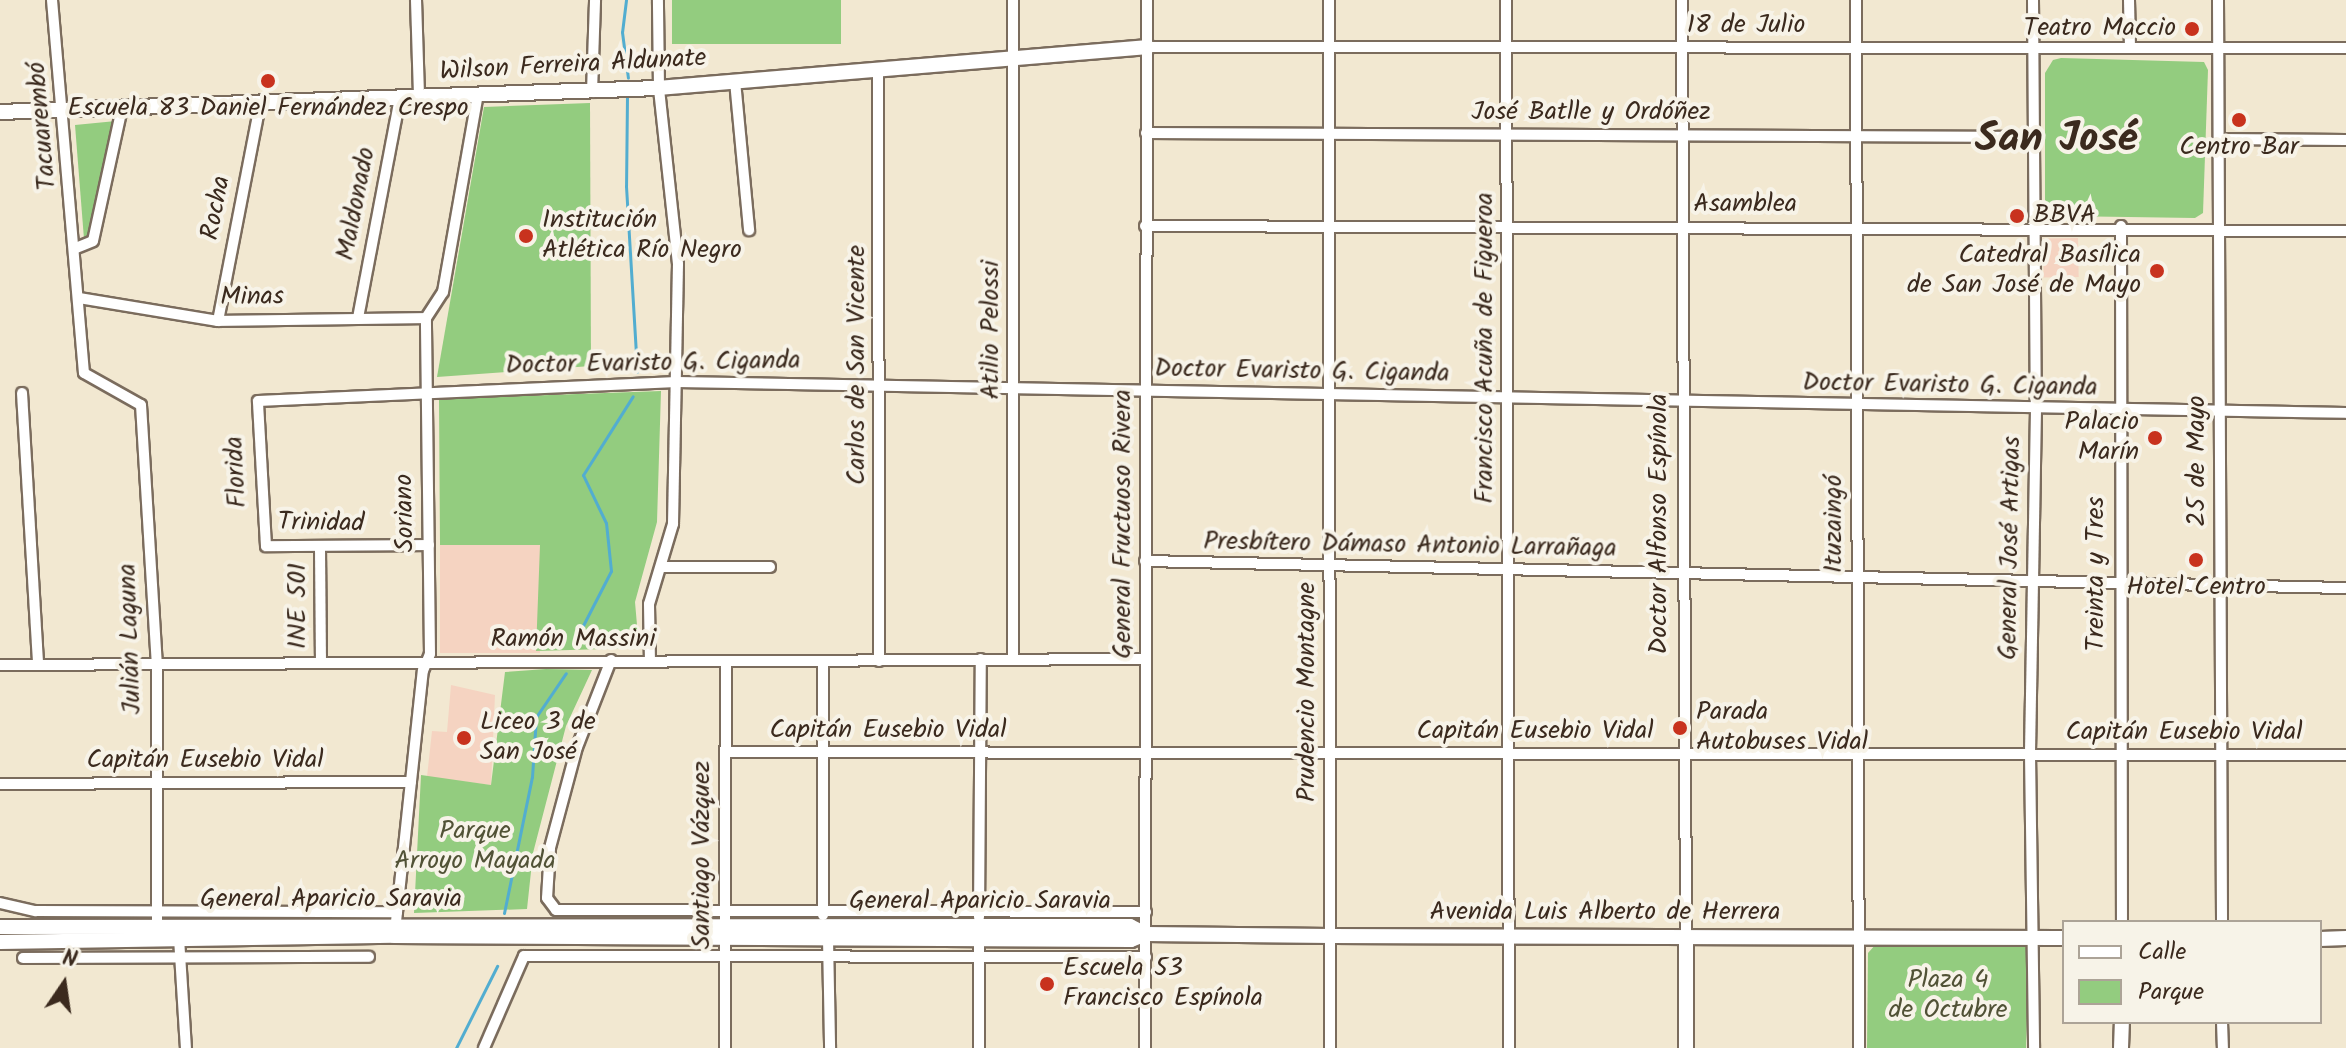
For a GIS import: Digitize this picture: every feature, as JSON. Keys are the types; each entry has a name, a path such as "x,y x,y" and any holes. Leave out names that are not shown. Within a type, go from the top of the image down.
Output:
{"main road":[{"name":"Wilson Ferreira Aldunate","path":"0,112 592,92 1147,47"},
{"name":"General Aparicio Saravia","path":"0,942 157,925 179,938 396,924"},
{"name":"General Aparicio Saravia","path":"0,927 979,925 1131,940 1146,934"},
{"name":"Avenida Luis Alberto de Herrera","path":"1146,934 1686,939 2062,938"},
{"path":"2322,939 2346,938"},
{"name":"Doctor Alfonso Espínola","path":"1686,939 1686,1048"},
{"path":"2121,1048 2122,1024"}],"street":[{"name":"Tacuarembó","path":"52,0 76,248 84,373"},
{"path":"416,0 419,98"},
{"path":"592,92 595,0"},
{"path":"650,662 649,604 673,524 677,382 678,264 659,88 658,0"},
{"name":"Atilio Pelossi","path":"1013,0 1013,659"},
{"name":"General Fructuoso Rivera","path":"1145,1048 1147,0"},
{"name":"Prudencio Montagne","path":"1329,0 1330,1048"},
{"name":"Francisco Acuña de Figueroa","path":"1506,0 1511,754 1509,1048"},
{"name":"Doctor Alfonso Espínola","path":"1682,0 1686,939"},
{"name":"Ituzaingó","path":"1856,0 1859,1048"},
{"name":"General José Artigas","path":"2033,0 2036,409 2030,754 2034,1048"},
{"path":"2129,0 2130,48"},
{"name":"25 de Mayo","path":"2218,0 2222,920"},
{"name":"18 de Julio","path":"1147,47 2346,48"},
{"name":"Carlos de San Vicente","path":"878,69 881,385 879,661"},
{"path":"735,81 749,230"},
{"name":"Soriano","path":"396,924 427,662 426,318 443,292 478,94"},
{"name":"Maldonado","path":"358,318 400,98"},
{"name":"Rocha","path":"218,321 260,104"},
{"name":"Tacuarembó","path":"76,248 93,241 122,108"},
{"name":"José Batlle y Ordóñez","path":"1146,133 2036,137"},
{"path":"2219,139 2346,140"},
{"name":"Asamblea","path":"1145,226 2121,226 2346,231"},
{"name":"Treinta y Tres","path":"2121,226 2122,920"},
{"name":"Minas","path":"79,298 218,321 426,318"},
{"name":"Julián Laguna","path":"84,373 141,405 157,664 157,925"},
{"name":"Doctor Evaristo G. Ciganda","path":"258,401 677,382 2346,413"},
{"path":"22,393 38,665"},
{"name":"Florida","path":"258,401 262,542"},
{"name":"Trinidad","path":"262,542 271,549 429,545"},
{"name":"INE 501","path":"320,549 321,663"},
{"name":"Presbítero Dámaso Antonio Larrañaga","path":"1145,561 1331,569 1509,569 2031,585 2346,588"},
{"path":"661,567 770,567"},
{"path":"979,1048 981,659"},
{"name":"Ramón Massini","path":"0,665 1146,659"},
{"name":"General Aparicio Saravia","path":"611,660 577,747 550,848 547,898 556,910 726,925 979,925 1146,912"},
{"path":"823,661 825,925 830,1048"},
{"name":"Santiago Vázquez","path":"725,1048 726,662"},
{"name":"Capitán Eusebio Vidal","path":"725,752 2346,755"},
{"name":"Capitán Eusebio Vidal","path":"0,784 411,782"},
{"name":"General Aparicio Saravia","path":"0,903 36,911 157,925"},
{"path":"179,938 186,1048"},
{"name":"General Aparicio Saravia","path":"484,1048 519,963 534,955 1146,957"},
{"path":"23,958 369,957"},
{"path":"2222,1024 2223,1048"}],"shaded area":[{"path":"2078,238 2079,277 2044,278 2043,239"},
{"path":"440,545 540,545 540,653 440,653"},
{"name":"Liceo 3 de San José","path":"451,685 495,695 491,785 427,777 432,731 447,732"}],"green space":[{"path":"672,0 841,0 841,44 672,44"},
{"path":"2053,60 2204,62 2208,70 2203,213 2195,218 2061,216 2051,211 2045,200 2045,73"},
{"name":"Institución Atlética Río Negro","path":"590,103 591,366 437,377 484,107"},
{"path":"116,121 89,239 84,239 75,125"},
{"path":"661,391 657,522 635,602 639,648 536,651 540,545 440,545 439,399"},
{"name":"Parque Arroyo Mayada","path":"592,670 566,726 533,853 527,909 414,913 421,775 491,785 505,672"},
{"name":"Plaza 4 de Octubre","path":"1876,944 2024,945 2029,952 2026,1048 1867,1048 1868,953"}],"waterway":[{"path":"626,0 622,32 628,78"},
{"path":"627,96 626,186 637,372"},
{"path":"575,641 611,571 606,523 583,475 633,396"},
{"path":"504,913 532,777 536,717 566,673"},
{"path":"456,1048 497,966"}],"place":[{"name":"Teatro Maccio","path":"2192,29"},
{"name":"Escuela 83 Daniel Fernández Crespo","path":"268,81"},
{"name":"Centro Bar","path":"2239,120"},
{"name":"BBVA","path":"2017,216"},
{"name":"Institución Atlética Río Negro","path":"526,236"},
{"name":"Catedral Basílica de San José de Mayo","path":"2157,271"},
{"name":"Palacio Marín","path":"2155,438"},
{"name":"Hotel Centro","path":"2196,560"},
{"name":"Parada Autobuses Vidal","path":"1680,728"},
{"name":"Liceo 3 de San José","path":"464,738"},
{"name":"Escuela 53 Francisco Espínola","path":"1047,984"}],"district":[{"name":"San José","path":"2056,140"}]}
